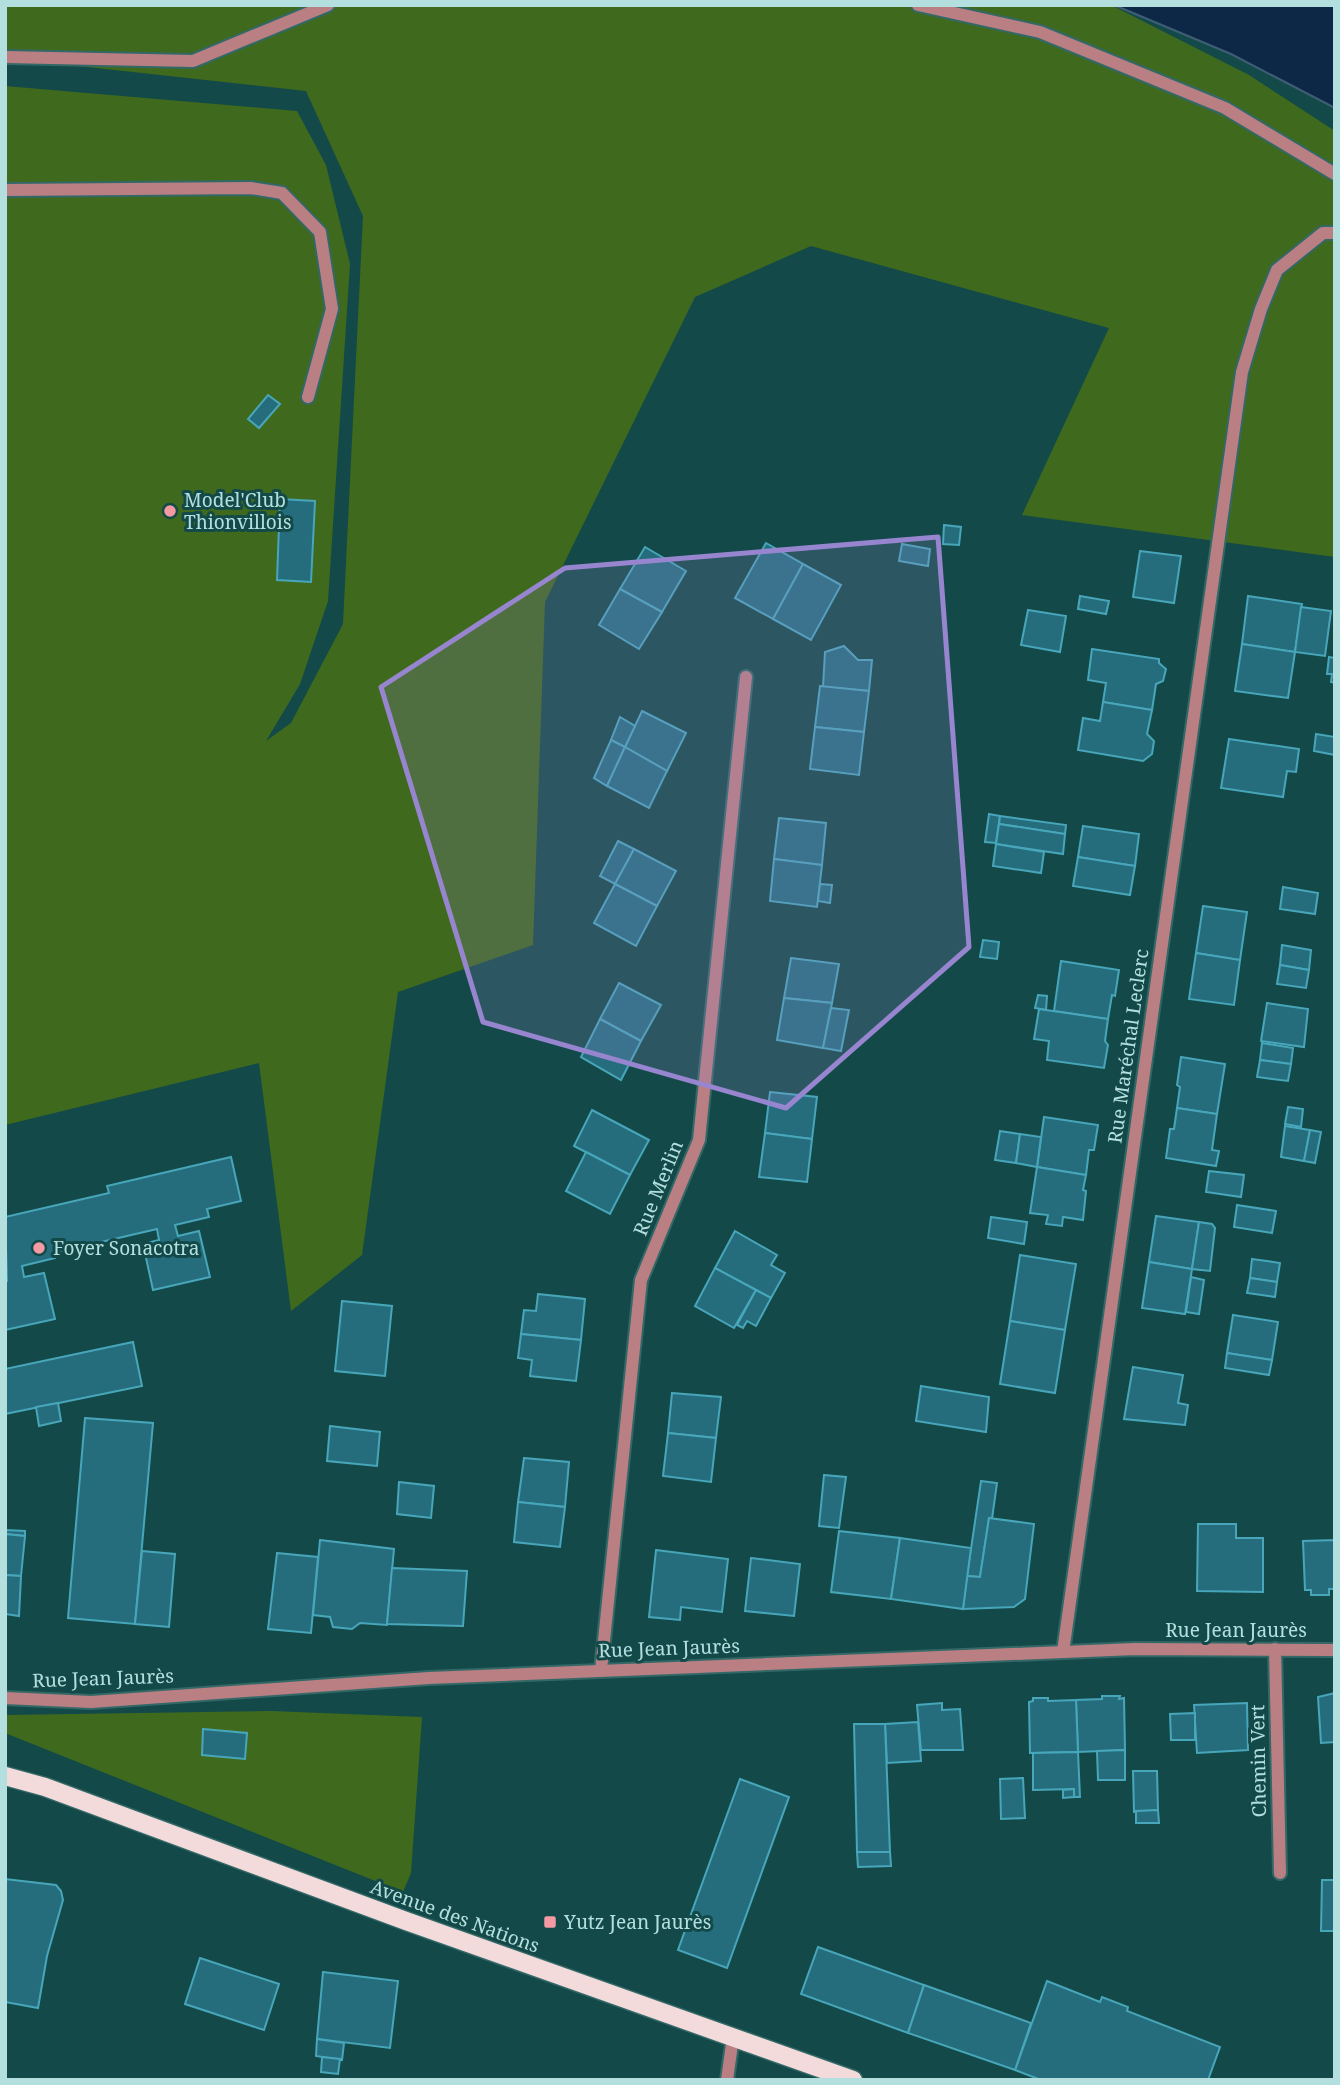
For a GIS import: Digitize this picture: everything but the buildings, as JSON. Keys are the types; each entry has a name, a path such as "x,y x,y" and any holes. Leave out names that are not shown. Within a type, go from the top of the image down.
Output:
{"main road":[{"path":"5,1767 45,1787"},
{"path":"5,1776 45,1787"},
{"name":"Avenue des Nations","path":"45,1787 406,1921 853,2080"}],"street":[{"path":"5,57 193,61 328,5"},
{"path":"918,5 1040,32 1225,108 1335,174"},
{"path":"5,190 251,188 282,193 320,232 332,309 308,397"},
{"name":"Rue Maréchal Leclerc","path":"1063,1652 1242,372 1261,309 1277,270 1324,233 1335,233"},
{"name":"Rue Merlin","path":"601,1670 641,1280 699,1140 746,677"},
{"name":"Rue Jean Jaurès","path":"5,1698 90,1702 429,1678 1135,1649 1335,1650"},
{"name":"Chemin Vert","path":"1275,1649 1280,1873"},
{"path":"727,2080 733,2037"}],"highlighted area":[{"path":"938,537 969,947 786,1108 483,1022 381,687 565,568"}],"green space":[{"path":"5,5 1111,5 1249,75 1335,131 1335,557 1022,515 1109,328 811,246 695,297 545,602 533,945 398,992 362,1255 291,1311 259,1063 5,1125 5,86 297,111 326,165 350,264 328,601 300,684 266,741 291,723 343,624 363,216 306,91 5,58"},
{"path":"271,1711 422,1717 411,1873 403,1892 5,1733 5,1715"}],"water":[{"path":"1114,5 1335,5 1335,108 1231,54"}],"place":[{"name":"Model'Club Thionvillois","path":"170,511"},
{"name":"Foyer Sonacotra","path":"39,1248"},
{"name":"Yutz Jean Jaurès","path":"550,1922"}]}
